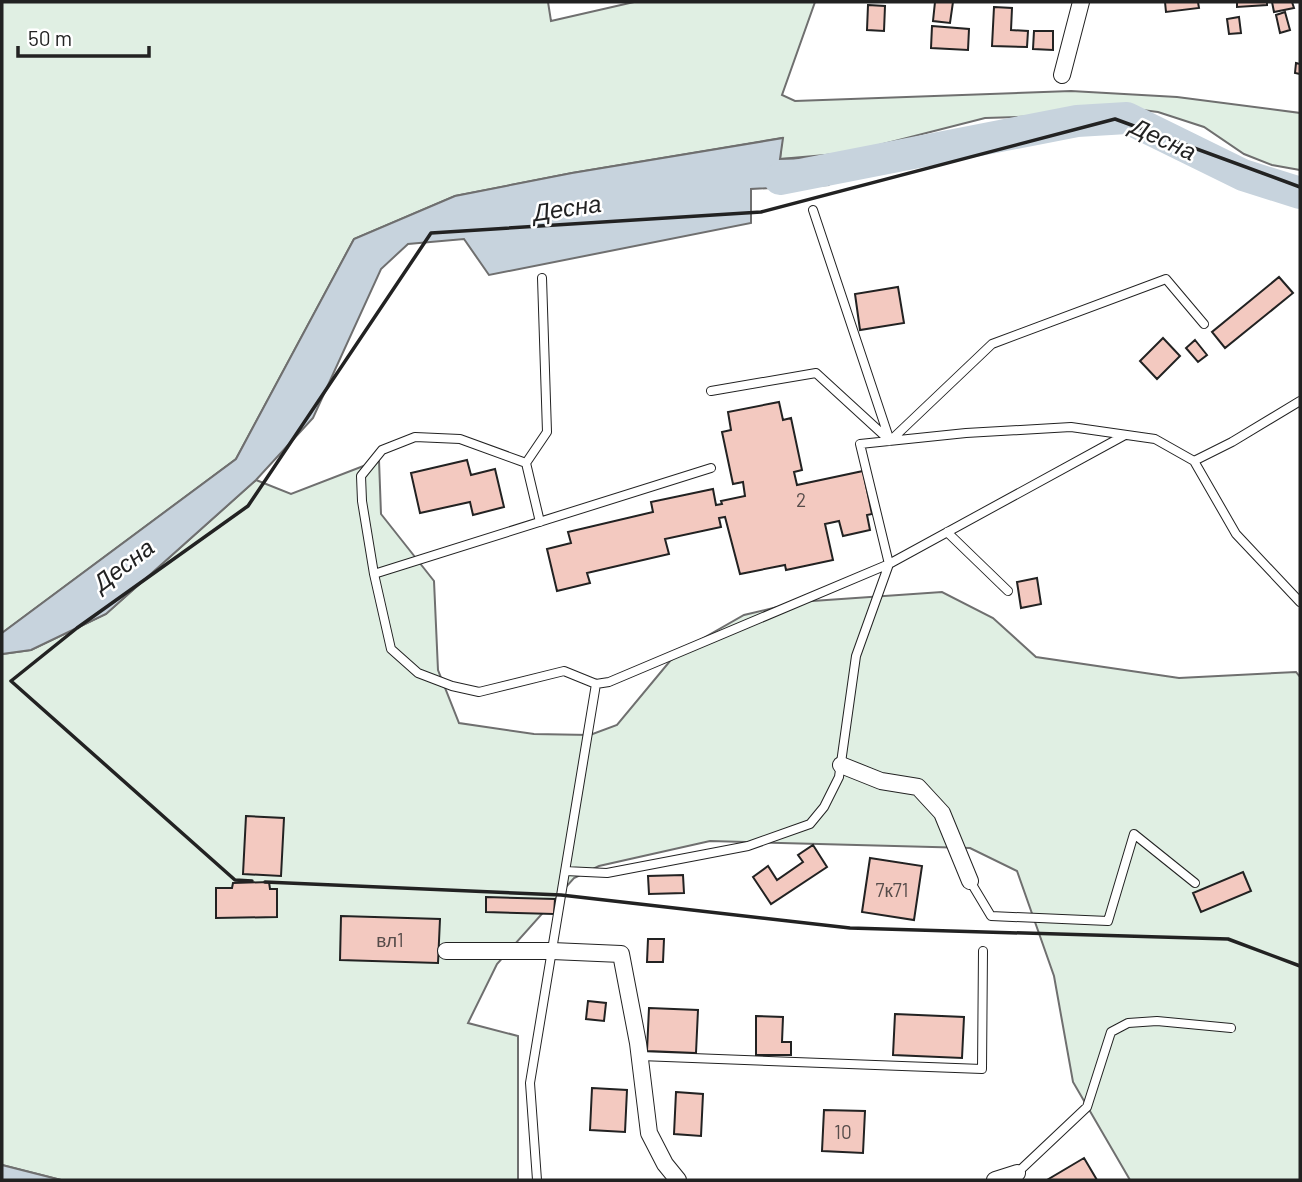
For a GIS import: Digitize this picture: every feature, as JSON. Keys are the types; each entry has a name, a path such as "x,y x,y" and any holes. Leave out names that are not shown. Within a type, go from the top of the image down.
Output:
{"street":[{"path":"1062,75 1081,2"},
{"path":"841,765 881,781 918,787 942,813 970,881"},
{"path":"446,951 621,954 640,1056 649,1133 665,1164 678,1180"},
{"path":"995,1180 1017,1173"}],"lane":[{"path":"813,210 890,441"},
{"path":"540,523 526,463 547,432 542,278"},
{"path":"890,441 992,344 1128,293 1166,279 1204,324"},
{"path":"711,391 816,373 890,441"},
{"path":"1194,461 1232,442 1300,401"},
{"path":"565,871 607,873 748,846 810,824 824,807 839,777 856,656 889,564 860,444 966,433 1071,427 1155,439 1194,461 1236,534 1300,602"},
{"path":"526,463 460,439 415,437 382,450 361,477 362,501 374,574 391,649 418,673 452,686 479,692 564,671 596,684 609,681 889,564 1125,435"},
{"path":"374,574 711,468"},
{"path":"947,532 1008,591"},
{"path":"537,1180 530,1083 596,684"},
{"path":"970,881 991,916 1108,921 1134,834 1195,883"},
{"path":"640,1056 982,1069 984,951"},
{"path":"1017,1173 1087,1107 1111,1032 1128,1023 1157,1021 1231,1028"}],"green space":[{"path":"2,2 548,2 551,21 634,2 815,2 782,95 795,101 1071,91 1177,97 1300,113 1300,170 1272,165 1244,154 1204,127 1158,112 1126,108 1048,116 985,118 848,153 780,159 782,138 572,173 455,196 354,239 236,459 2,633"},
{"path":"379,460 381,514 434,581 438,670 459,723 534,734 590,735 617,725 670,661 693,644 744,615 798,602 942,592 993,618 1036,657 1179,678 1296,672 1300,677 1300,1180 1130,1180 1073,1082 1054,976 1017,871 970,848 710,841 599,866 574,878 497,964 468,1023 518,1036 518,1180 61,1180 2,1165 2,654 31,650 106,614 256,480 291,494"}],"water":[{"path":"783,138 780,159 811,158 828,185 751,189 751,223 489,275 464,239 408,244 381,269 313,418 256,480 106,614 31,650 2,654 2,633 236,459 354,239 455,196 572,173"},
{"path":"2,1165 61,1180 2,1180"}],"building":[{"path":"935,2 953,2 950,23 933,21"},
{"path":"1165,2 1198,2 1199,8 1166,12"},
{"path":"1237,2 1267,2 1267,5 1237,7"},
{"path":"1272,2 1292,2 1294,8 1274,12"},
{"path":"868,5 885,6 884,31 867,30"},
{"path":"994,7 1012,8 1011,30 1028,31 1027,47 992,46"},
{"path":"1285,12 1290,30 1280,33 1276,15"},
{"path":"1239,17 1241,33 1229,34 1227,19"},
{"path":"932,26 969,29 968,50 931,48"},
{"path":"1034,31 1053,31 1053,50 1033,49"},
{"path":"1296,63 1300,64 1300,74 1295,73"},
{"path":"1279,277 1293,293 1225,348 1212,332"},
{"path":"898,287 904,323 860,330 855,294"},
{"path":"1163,338 1180,356 1157,379 1140,361"},
{"path":"1195,340 1207,355 1198,362 1186,348"},
{"path":"779,402 783,420 791,418 802,470 794,472 797,485 863,471 872,514 867,515 870,530 843,536 839,521 825,524 833,560 786,570 785,565 740,574 725,517 719,518 721,527 665,539 669,554 587,573 590,583 557,591 547,549 571,543 568,532 653,512 651,502 713,489 716,505 722,504 721,501 745,496 743,482 733,484 722,432 731,430 728,412"},
{"path":"467,460 471,475 495,469 504,507 473,515 470,502 420,513 411,473"},
{"path":"1037,578 1041,604 1021,608 1017,582"},
{"path":"246,816 284,818 281,876 243,874"},
{"path":"813,845 827,867 771,904 753,877 768,866 777,880 803,862 798,855"},
{"path":"870,858 922,866 914,920 862,912"},
{"path":"1243,872 1251,891 1201,912 1193,893"},
{"path":"683,875 684,893 649,894 648,876"},
{"path":"269,882 270,889 277,889 277,917 216,918 216,888 232,888 233,883"},
{"path":"486,897 555,899 554,914 486,912"},
{"path":"341,916 440,919 438,963 340,960"},
{"path":"648,939 664,939 663,962 647,962"},
{"path":"588,1001 606,1003 604,1021 586,1019"},
{"path":"649,1008 698,1010 696,1053 647,1051"},
{"path":"895,1014 964,1017 962,1058 893,1055"},
{"path":"756,1016 783,1017 782,1042 791,1042 791,1055 756,1055"},
{"path":"592,1088 627,1090 625,1132 590,1130"},
{"path":"676,1092 703,1094 701,1136 674,1134"},
{"path":"824,1110 865,1111 863,1153 822,1151"},
{"path":"1084,1158 1097,1180 1047,1180"}],"waterway":[{"name":"Десна","path":"780,179 1077,121 1127,118 1243,175 1300,193"}],"wall":[{"path":"252,881 235,880 11,681 77,628 248,506 431,233 761,212 1115,119 1300,187"},
{"path":"265,882 561,895 850,928 1228,939 1300,966"}]}
